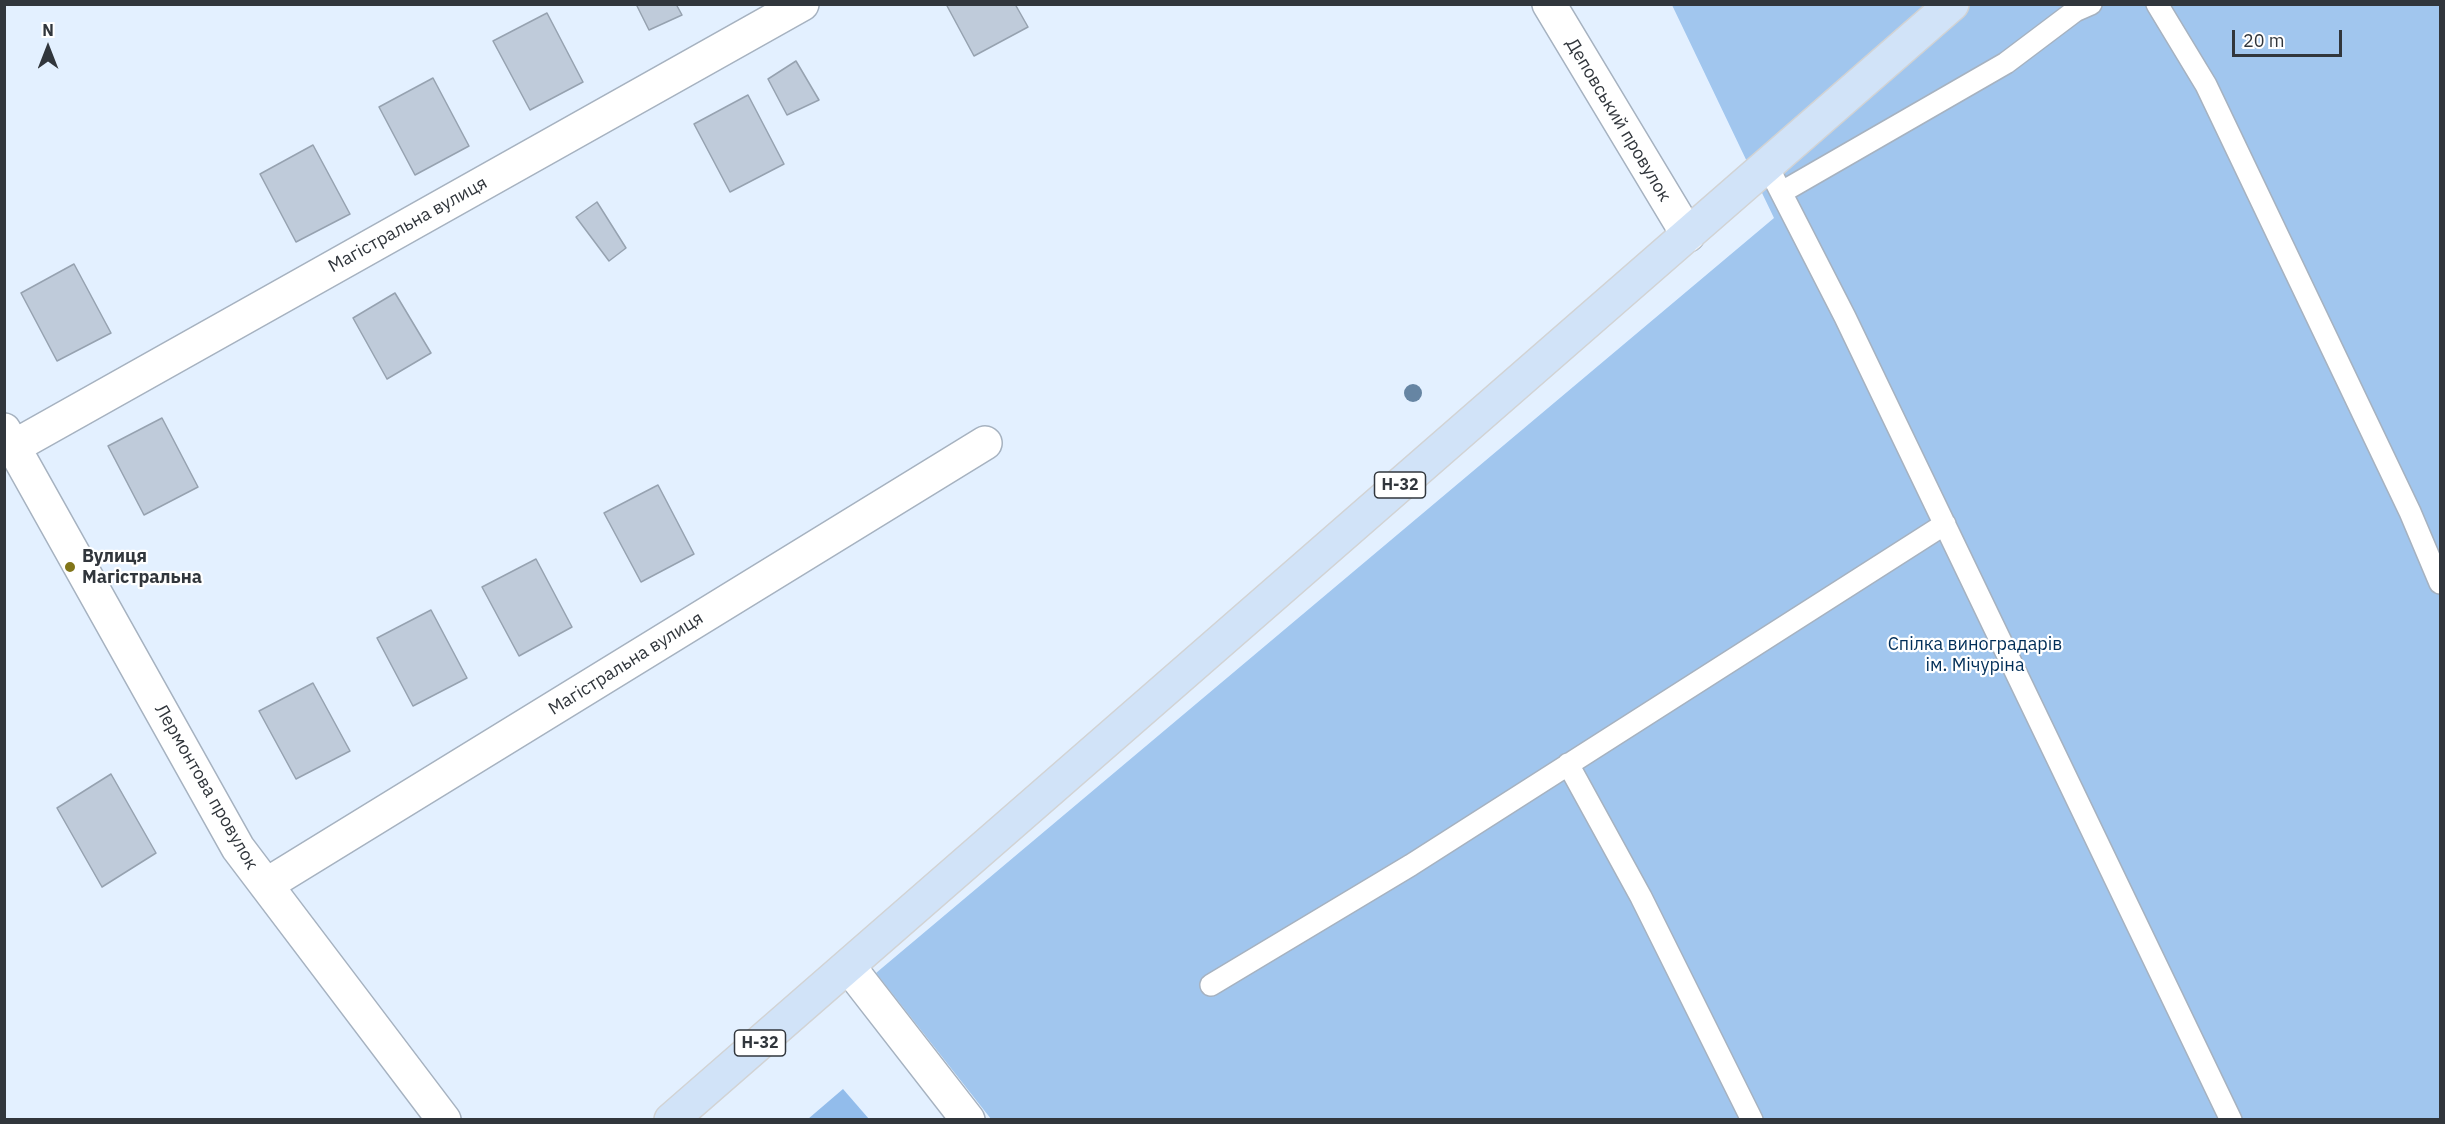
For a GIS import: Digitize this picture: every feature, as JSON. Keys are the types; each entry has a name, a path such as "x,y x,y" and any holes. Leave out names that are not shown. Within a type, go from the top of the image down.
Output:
{"main road":[{"name":"Н-32","path":"672,1119 1688,235 1774,179 1952,4"}],"street":[{"name":"Магістральна вулиця","path":"10,438 802,4"},
{"name":"Деповський провулок","path":"1549,4 1688,235"},
{"name":"Лермонтова провулок","path":"10,438 238,848 444,1119"},
{"name":"Магістральна вулиця","path":"266,885 986,443"},
{"path":"849,967 968,1119"}],"lane":[{"path":"2091,4 2076,12 2006,63 1774,179 1845,317 2231,1119"},
{"path":"2157,4 2206,85 2410,512 2440,583"},
{"path":"1211,985 1411,865 1945,525"},
{"path":"1568,765 1641,897 1752,1119"}],"green space":[{"name":"Спілка виноградарів ім. Мічуріна","path":"1672,5 2440,5 2440,1119 991,1119 876,973 1774,218"}],"shaded area":[{"path":"843,1089 869,1119 808,1119"}],"building":[{"path":"636,4 676,4 682,15 649,30"},
{"path":"946,4 1015,4 1028,27 974,56"},
{"path":"547,13 583,82 530,110 493,41"},
{"path":"796,61 819,100 787,115 768,79"},
{"path":"433,78 469,146 415,175 379,107"},
{"path":"748,95 784,164 730,192 694,124"},
{"path":"313,145 350,214 296,242 260,174"},
{"path":"597,202 626,248 609,261 576,217"},
{"path":"74,264 111,333 57,361 21,293"},
{"path":"395,293 431,353 387,379 353,318"},
{"path":"162,418 198,487 144,515 108,446"},
{"path":"658,485 694,554 641,582 604,513"},
{"path":"536,559 572,627 519,656 482,587"},
{"path":"431,610 467,678 413,706 377,638"},
{"path":"313,683 350,751 296,779 259,711"},
{"path":"111,774 156,853 102,887 57,808"}],"place":[{"name":"Вулиця Магістральна","path":"70,567"}]}
